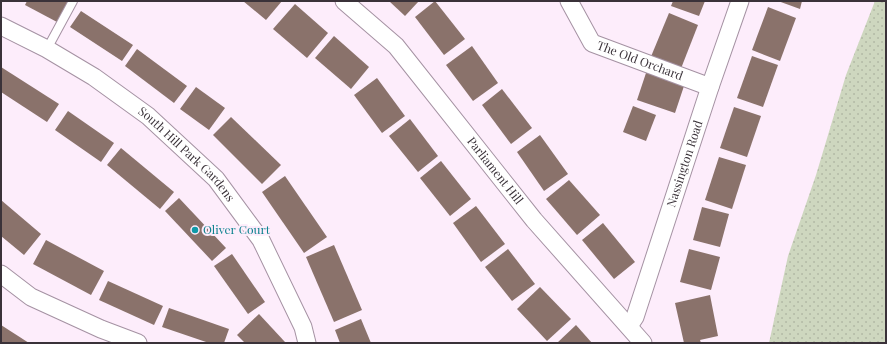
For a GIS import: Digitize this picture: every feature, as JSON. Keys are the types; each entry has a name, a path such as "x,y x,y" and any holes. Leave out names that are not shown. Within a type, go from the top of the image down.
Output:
{"street":[{"name":"Parliament Hill","path":"344,1 396,46 534,220 643,343"},
{"name":"The Old Orchard","path":"569,1 592,43 710,87"},
{"name":"Nassington Road","path":"628,326 635,317 710,87 740,1"},
{"name":"South Hill Park Gardens","path":"1,26 47,49 94,77 148,116 216,179 261,240 302,327 307,343"},
{"path":"1,274 31,297 101,329 138,343"}],"lane":[{"path":"47,49 73,1"}],"green space":[{"path":"875,1 886,1 886,343 769,343 788,256 816,175 846,75"}],"building":[{"path":"27,1 68,1 57,22 25,5"},
{"path":"243,1 282,1 266,20"},
{"path":"389,1 419,1 405,16"},
{"path":"435,1 465,39 444,55 415,17"},
{"path":"673,1 705,1 699,16 671,6"},
{"path":"778,1 802,1 800,9"},
{"path":"295,4 328,33 307,58 273,29"},
{"path":"768,7 796,18 780,61 752,50"},
{"path":"81,11 133,45 122,61 70,27"},
{"path":"669,13 698,25 680,71 650,59"},
{"path":"334,36 369,67 351,89 315,58"},
{"path":"472,46 498,83 473,101 446,65"},
{"path":"137,49 187,86 174,103 125,66"},
{"path":"752,56 778,65 763,107 737,98"},
{"path":"1,67 59,104 47,122 1,92"},
{"path":"647,70 685,83 675,113 637,100"},
{"path":"377,78 405,116 382,133 354,95"},
{"path":"196,87 225,108 209,130 180,109"},
{"path":"502,89 532,128 511,144 482,105"},
{"path":"633,106 656,115 646,141 623,132"},
{"path":"734,107 761,116 747,157 720,148"},
{"path":"68,111 114,143 101,162 55,130"},
{"path":"231,117 281,165 262,184 213,135"},
{"path":"410,119 438,156 418,172 389,136"},
{"path":"540,135 568,174 544,191 517,152"},
{"path":"121,148 174,192 160,209 107,165"},
{"path":"719,157 746,165 732,209 705,200"},
{"path":"441,161 471,199 450,216 420,178"},
{"path":"285,176 327,237 304,253 262,192"},
{"path":"569,180 600,215 577,235 546,199"},
{"name":"Oliver Court","path":"179,198 226,248 212,261 165,211"},
{"path":"1,200 41,234 24,255 1,236"},
{"path":"476,206 505,244 481,262 453,223"},
{"path":"702,207 729,214 720,247 693,240"},
{"path":"603,223 635,262 614,279 582,240"},
{"path":"46,240 104,271 91,295 33,264"},
{"path":"334,245 362,310 334,322 306,257"},
{"path":"508,249 535,284 512,301 485,267"},
{"path":"689,249 720,257 711,290 680,282"},
{"path":"232,254 265,302 248,314 214,266"},
{"path":"108,281 163,306 154,325 99,300"},
{"path":"540,287 571,319 547,341 517,309"},
{"path":"710,295 718,336 700,340 701,343 684,343 675,303"},
{"path":"169,308 229,329 224,343 209,343 162,327"},
{"path":"259,314 285,342 284,343 245,343 237,335"},
{"path":"361,319 371,343 340,343 335,330"},
{"path":"1,325 29,343 1,343"},
{"path":"576,325 592,343 557,343"}],"place":[{"name":"Oliver Court","path":"195,230"}]}
